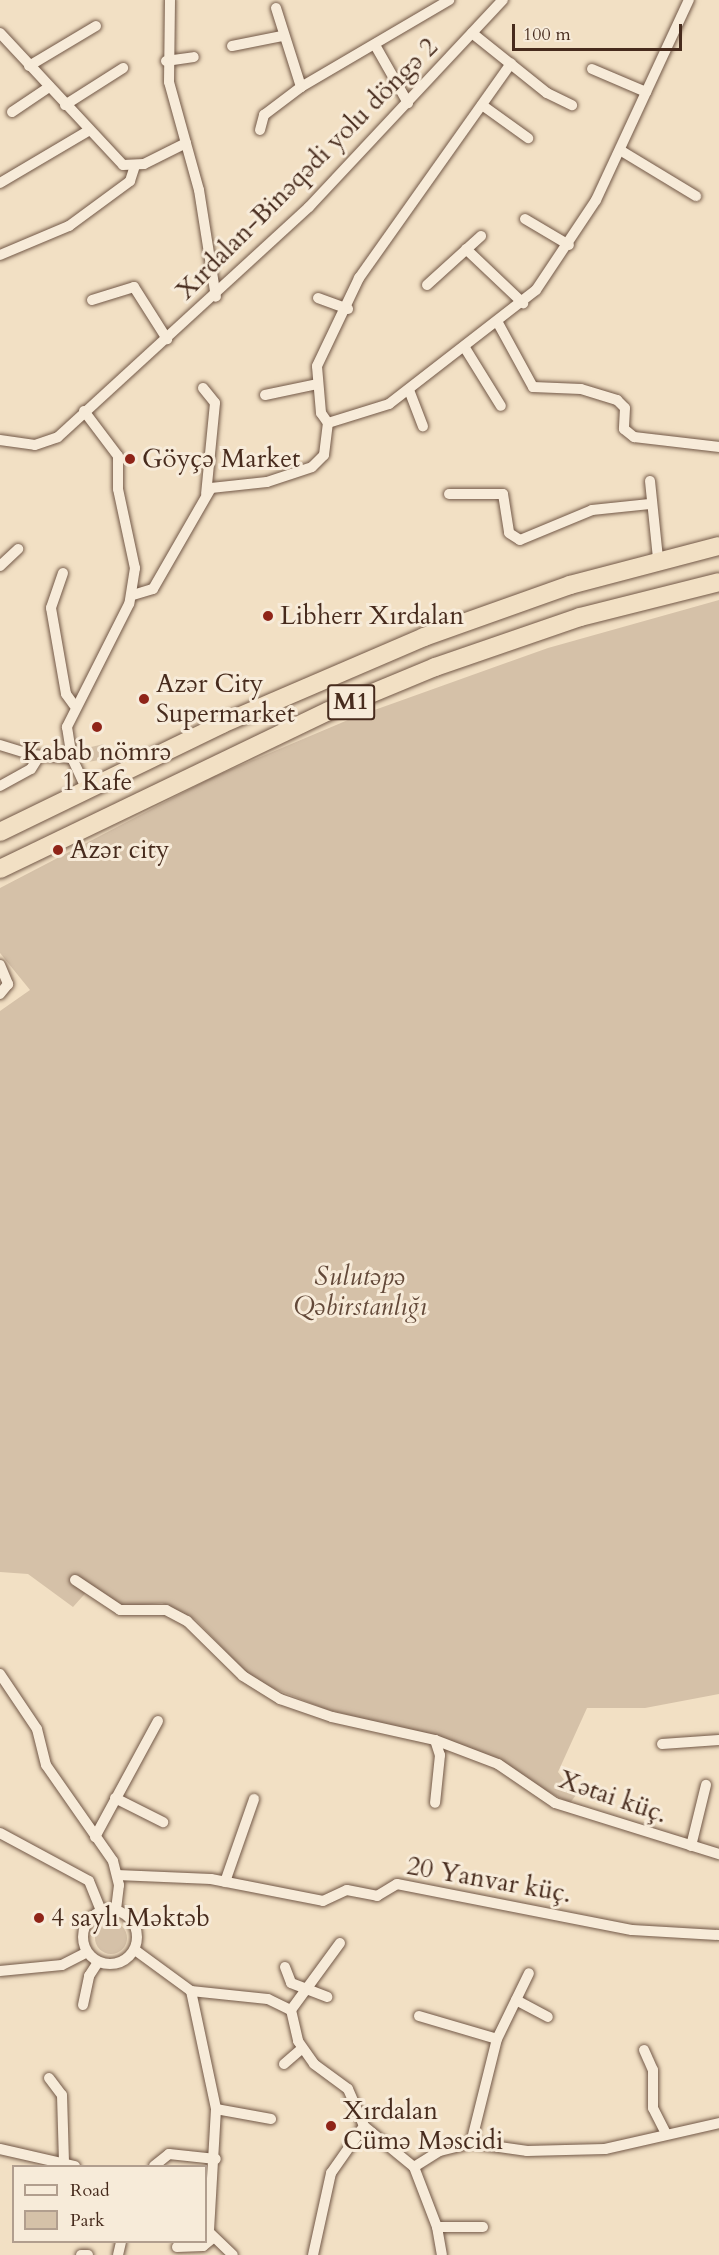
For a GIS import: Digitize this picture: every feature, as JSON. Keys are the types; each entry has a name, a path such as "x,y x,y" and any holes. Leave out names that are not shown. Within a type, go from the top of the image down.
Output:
{"highway":[{"name":"M1","path":"0,832 87,790 424,637 498,608 658,559 719,546"},
{"name":"M1","path":"0,869 329,711 424,672 580,617 719,582"}],"street":[{"path":"170,0 166,61 186,143 216,297"},
{"path":"260,130 264,115 301,87 448,0"},
{"name":"Xırdalan-Binəqədi yolu döngə 2","path":"0,440 42,444 84,411 216,297 408,103 503,0"},
{"path":"328,423 380,409 409,390 523,303 569,245 620,150 689,0"},
{"path":"276,8 282,36 301,87"},
{"path":"29,66 96,26"},
{"path":"0,33 114,158 135,166"},
{"path":"472,33 572,105"},
{"path":"232,46 282,36"},
{"path":"375,45 408,103"},
{"path":"166,61 194,57"},
{"path":"133,595 153,589 206,494 212,488 267,482 312,467 324,455 328,423 316,384 320,356 348,309 366,268 511,63"},
{"path":"65,105 123,68"},
{"path":"592,69 646,92"},
{"path":"12,112 49,87"},
{"path":"482,105 528,138"},
{"path":"0,183 88,131"},
{"path":"0,255 69,226 129,181 135,166 186,143"},
{"path":"620,150 696,196"},
{"path":"525,219 569,245"},
{"path":"427,285 481,236"},
{"path":"466,249 523,303"},
{"path":"92,300 134,287 167,339"},
{"path":"318,298 348,309"},
{"path":"498,323 533,387 581,389 617,400 625,408 624,429 634,437 719,447"},
{"path":"465,348 501,406"},
{"path":"265,395 316,384"},
{"path":"203,388 215,403 207,446 206,494"},
{"path":"409,390 423,426"},
{"path":"84,411 118,456 120,499 135,568 133,595 74,705 67,727 72,758 87,790"},
{"path":"650,481 650,504 658,559"},
{"path":"449,494 503,494 509,533 520,540 592,510 650,504"},
{"path":"0,566 18,549"},
{"path":"63,573 51,608 66,694 74,705"},
{"path":"0,745 39,756 72,758"},
{"path":"0,786 31,769 39,756"},
{"path":"0,965 8,984 0,994"},
{"name":"Xətai küç.","path":"75,1580 120,1610 166,1610 187,1620 243,1676 280,1699 332,1717 435,1740 498,1764 555,1803 719,1854"},
{"path":"0,1674 37,1729 46,1765 95,1837 117,1875 116,1910"},
{"path":"95,1837 158,1721"},
{"path":"435,1740 440,1755 435,1803"},
{"path":"662,1744 719,1740"},
{"path":"691,1846 706,1785"},
{"path":"116,1798 163,1822"},
{"path":"225,1882 254,1799"},
{"path":"0,1833 89,1881 101,1911"},
{"name":"20 Yanvar küç.","path":"117,1875 225,1882 323,1901 347,1890 377,1896 397,1884 632,1930 719,1935"},
{"path":"135,1950 119,1964 98,1962 87,1952 83,1932 101,1911 116,1910 133,1922 135,1950 190,1991 268,1999 291,2010"},
{"path":"340,1943 303,1988 291,2010 301,2049 348,2089 364,2126 414,2167 437,2227 442,2255"},
{"path":"0,1971 62,1965 87,1952"},
{"path":"83,2005 89,1976 98,1962"},
{"path":"285,1968 291,1983 327,1997"},
{"path":"471,2143 497,2039 529,1973"},
{"path":"190,1991 216,2109 216,2159 209,2225 213,2238 233,2255"},
{"path":"516,2000 548,2017"},
{"path":"419,2016 497,2039"},
{"path":"284,2064 301,2049"},
{"path":"644,2050 653,2070 653,2108 666,2133"},
{"path":"0,2149 69,2165 62,2095 49,2078"},
{"path":"216,2109 272,2119"},
{"path":"414,2167 440,2151 471,2143 586,2150 628,2146 666,2133 719,2123"},
{"path":"313,2255 331,2173 364,2126"},
{"path":"155,2165 170,2154 216,2159"},
{"path":"437,2227 483,2227"},
{"path":"177,2247 203,2247 213,2238"},
{"path":"81,2255 88,2255"}],"green space":[{"name":"Sulutəpə Qəbirstanlığı","path":"719,600 719,1694 645,1708 587,1708 558,1772 576,1795 570,1803 449,1741 325,1709 253,1680 196,1620 162,1603 123,1607 91,1587 73,1607 28,1574 0,1572 0,1011 30,990 0,953 0,888 213,777 355,717 548,648"},
{"path":"104,744 111,758 82,763 78,750"},
{"path":"111,1922 123,1926 127,1938 123,1950 111,1954 99,1950 95,1938 99,1926"}],"place":[{"name":"Göyçə Market","path":"130,459"},
{"name":"Libherr Xırdalan","path":"268,616"},
{"name":"Azər City Supermarket","path":"144,699"},
{"name":"Kabab nömrə 1 Kafe","path":"97,727"},
{"name":"Azər city","path":"58,850"},
{"name":"4 saylı Məktəb","path":"39,1918"},
{"name":"Xırdalan Cümə Məscidi","path":"331,2126"}]}
